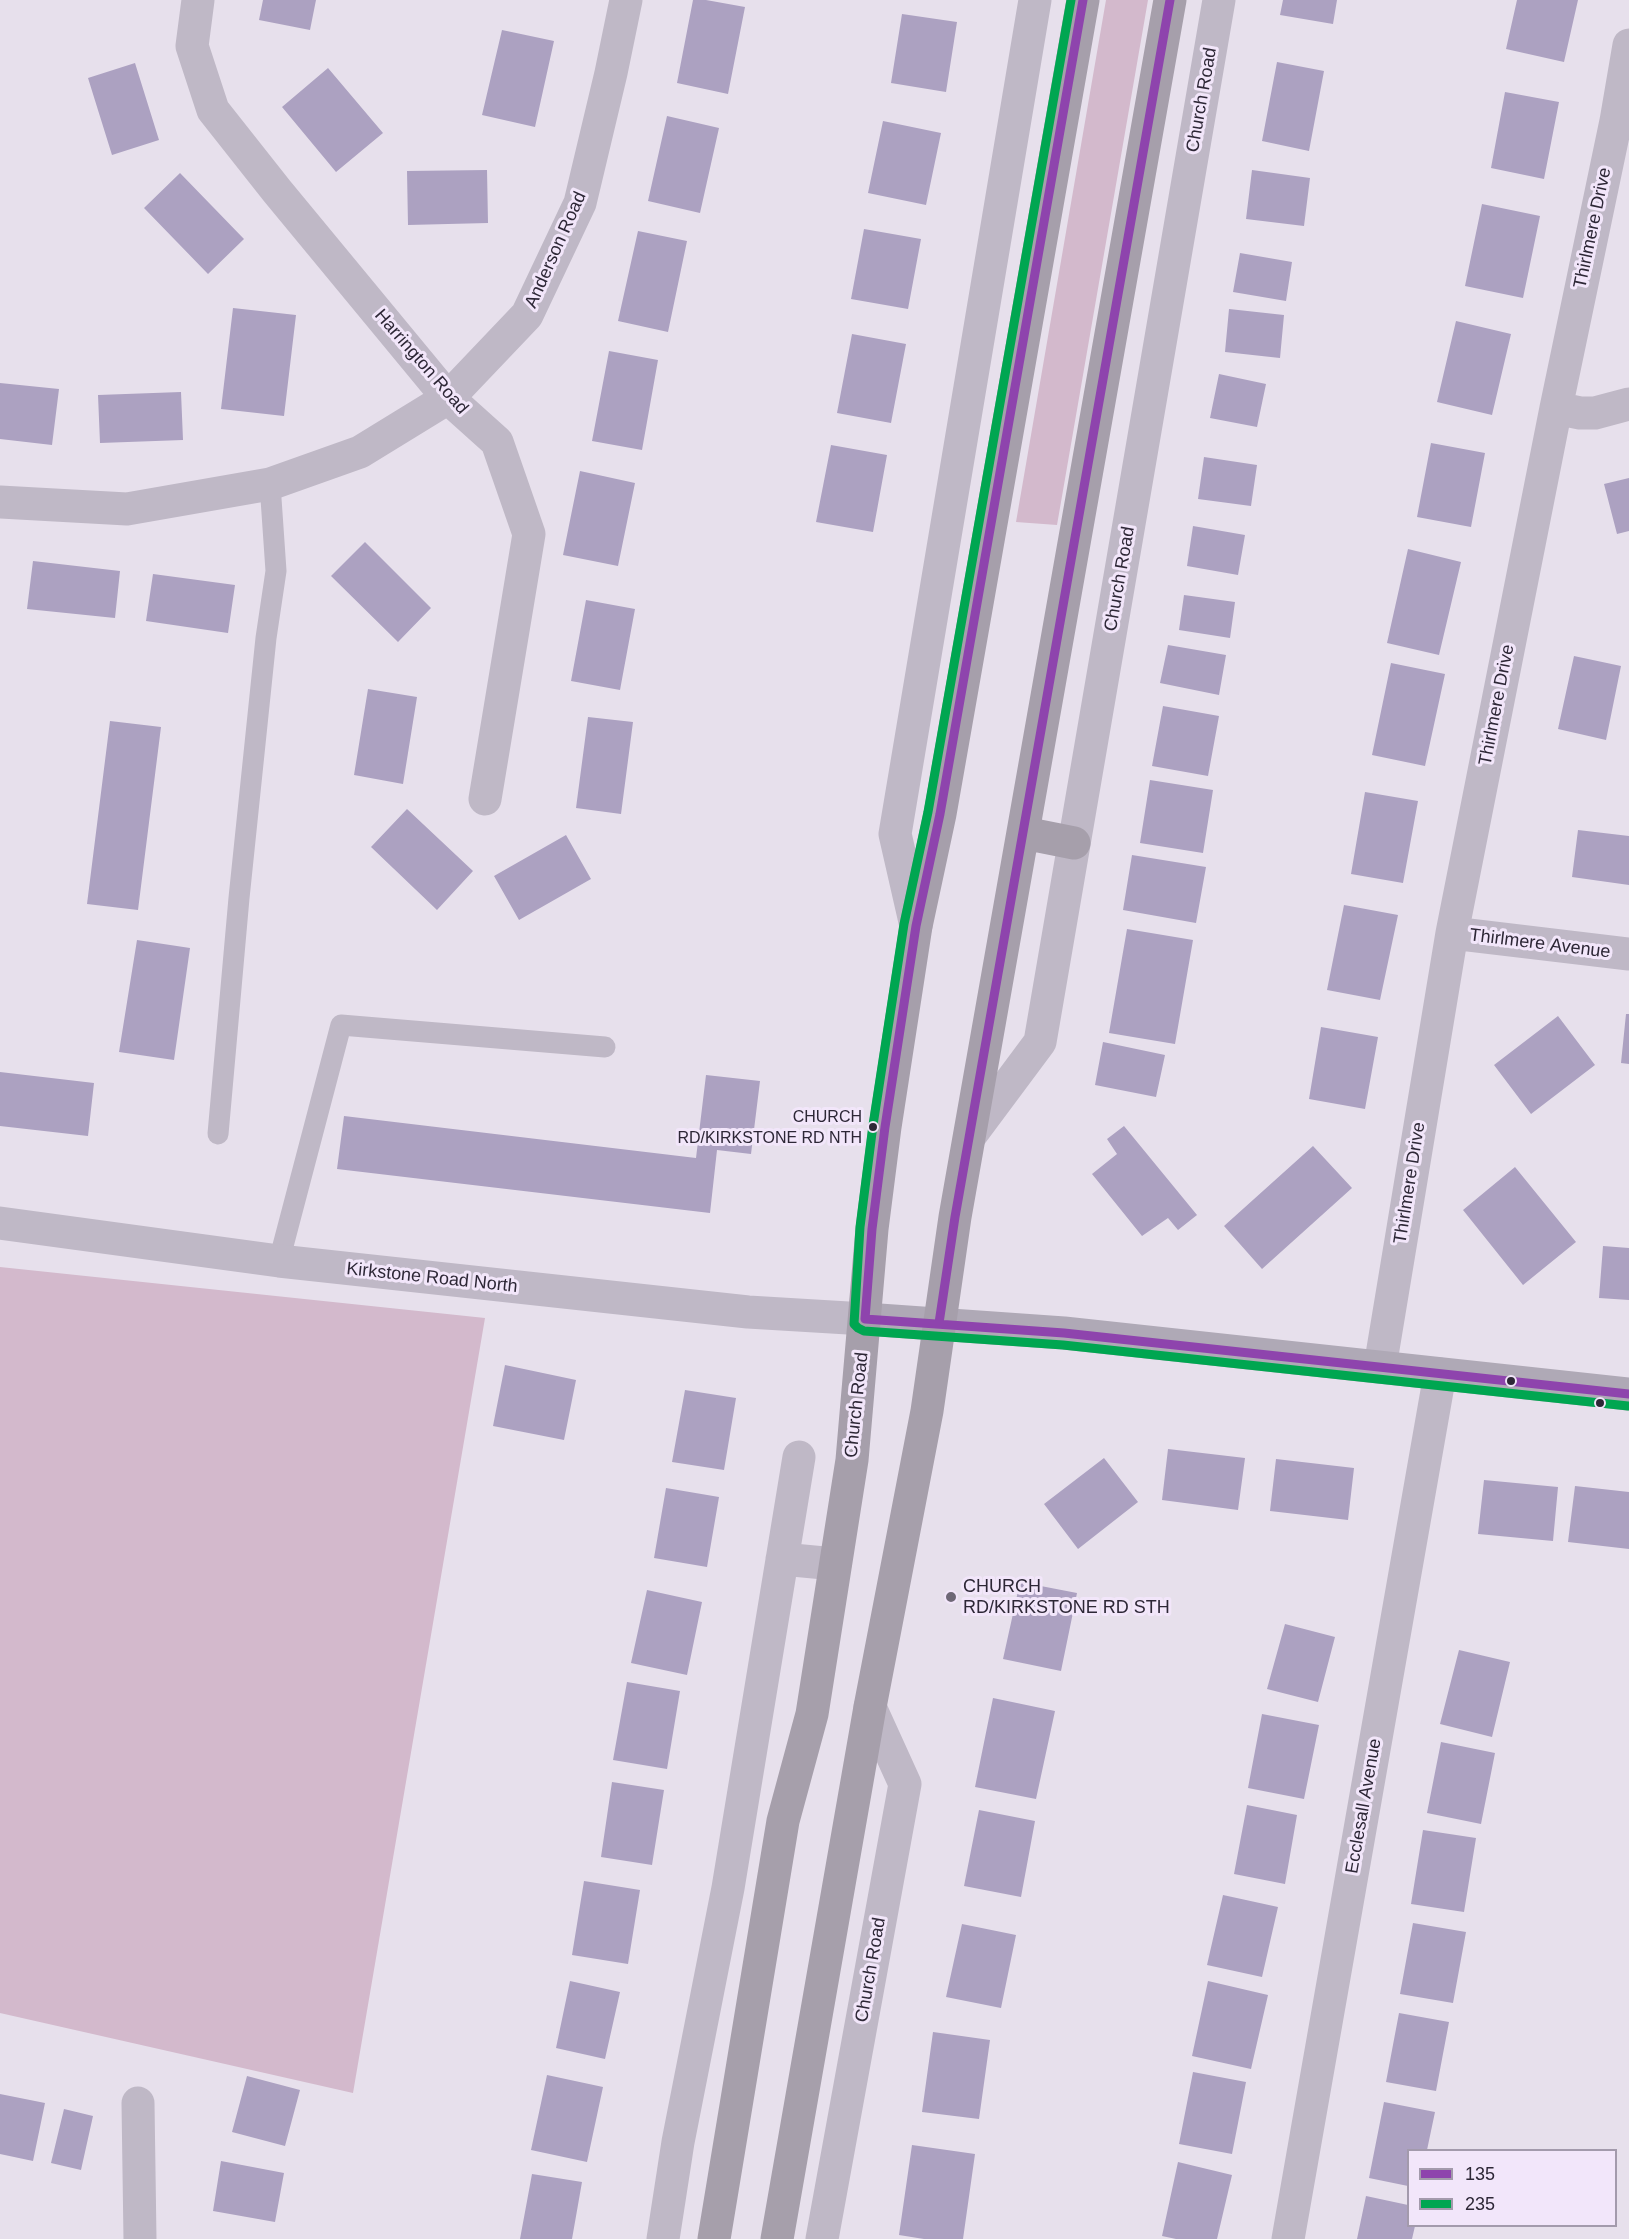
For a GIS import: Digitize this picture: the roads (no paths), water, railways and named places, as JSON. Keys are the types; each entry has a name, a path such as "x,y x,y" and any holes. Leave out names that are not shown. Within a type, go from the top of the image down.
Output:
{"highway":[{"name":"Church Road","path":"714,2239 783,1821 812,1714 852,1460 872,1229 916,926 940,814 1083,0"},
{"name":"Church Road","path":"777,2239 870,1707 927,1411 950,1242 1170,0"},
{"path":"1024,833 1074,843"}],"street":[{"name":"Harrington Road","path":"198,0 192,46 213,110 284,200 448,398 497,442 529,534 485,799"},
{"name":"Anderson Road","path":"0,502 127,509 270,484 360,452 448,398 527,315 580,203 626,0"},
{"name":"Church Road","path":"916,926 895,834 1035,0"},
{"name":"Church Road","path":"970,1136 1040,1042 1219,0"},
{"name":"Thirlmere Drive","path":"1380,1367 1452,933 1556,408 1616,121 1629,45"},
{"path":"1556,408 1580,413 1595,413 1629,404"},
{"name":"Thirlmere Avenue","path":"1452,933 1629,954"},
{"name":"Kirkstone Road North","path":"0,1223 279,1261 748,1312 865,1319"},
{"path":"865,1319 1064,1333 1629,1395"},
{"name":"Ecclesall Avenue","path":"1288,2239 1440,1374"},
{"path":"663,2239 678,2142 728,1888 799,1457"},
{"path":"782,1559 835,1564"},
{"name":"Church Road","path":"822,2239 905,1784 870,1707"},
{"path":"728,1888 771,1894"},
{"path":"138,2103 140,2239"}],"lane":[{"path":"218,1134 266,638 276,571 270,484"},
{"path":"279,1261 341,1025 605,1047"}],"place":[{"name":"CHURCH RD/KIRKSTONE RD NTH","path":"873,1127"},
{"name":"CHURCH RD/KIRKSTONE RD STH","path":"951,1597"}]}
